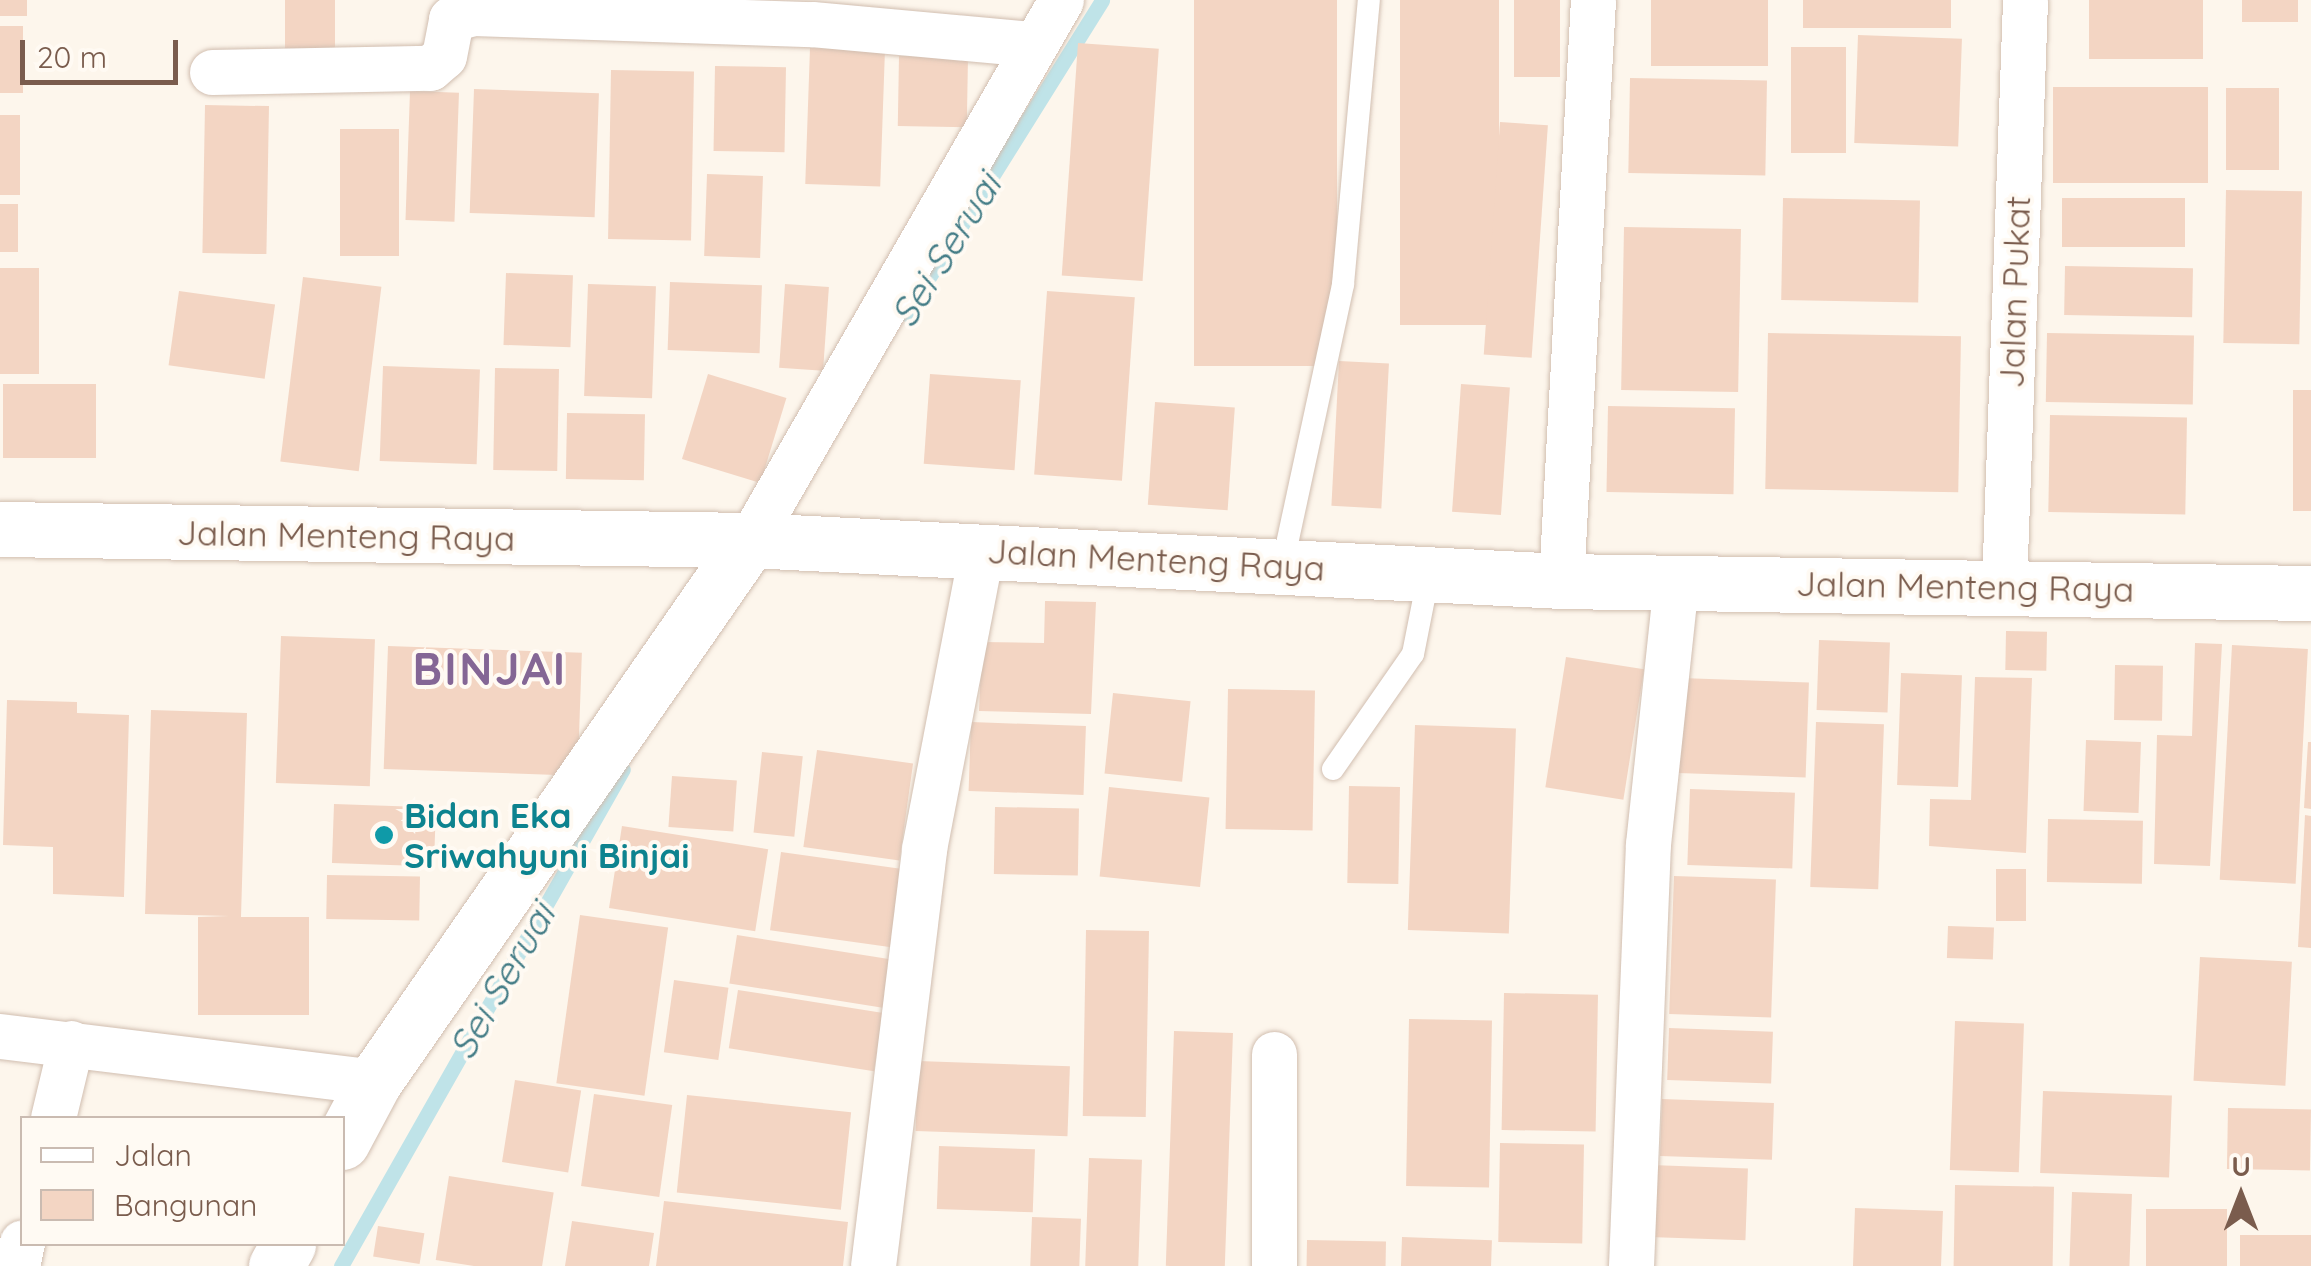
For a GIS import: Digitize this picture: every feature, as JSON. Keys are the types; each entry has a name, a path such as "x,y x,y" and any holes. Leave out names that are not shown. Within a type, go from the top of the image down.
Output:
{"street":[{"path":"345,1136 374,1082 750,540 1061,0"},
{"path":"1561,581 1593,0"},
{"name":"Jalan Pukat","path":"2004,585 2025,0"},
{"path":"212,72 430,68 444,56 451,18 472,12 812,24 1033,44"},
{"name":"Jalan Menteng Raya","path":"0,529 750,540 982,548 1561,581 2004,585 2311,593"},
{"path":"873,1266 924,848 982,548"},
{"path":"1631,1266 1648,844 1676,582"},
{"path":"0,1036 374,1082"},
{"path":"53,1116 71,1043"},
{"path":"1274,1054 1274,1266"}],"lane":[{"path":"1282,567 1343,284 1369,0"},
{"path":"1333,769 1412,654 1429,573"}],"building":[{"path":"0,0 27,0 27,16 0,16"},
{"path":"285,0 335,0 335,50 285,50"},
{"path":"1194,0 1337,0 1337,366 1194,366"},
{"path":"1400,0 1499,0 1499,325 1400,325"},
{"path":"1514,0 1560,0 1560,77 1514,77"},
{"path":"1651,0 1768,0 1768,66 1651,66"},
{"path":"1803,0 1951,0 1951,28 1803,28"},
{"path":"2089,0 2203,0 2203,59 2089,59"},
{"path":"2242,0 2298,0 2298,22 2242,22"},
{"path":"0,26 23,26 23,93 0,93"},
{"path":"1858,35 1962,39 1958,147 1854,143"},
{"path":"1078,43 1159,49 1143,281 1062,275"},
{"path":"1791,47 1846,47 1846,153 1791,153"},
{"path":"810,48 885,51 880,187 805,184"},
{"path":"899,56 968,57 967,127 898,126"},
{"path":"715,66 786,67 785,152 714,151"},
{"path":"611,70 694,71 691,240 608,239"},
{"path":"1630,78 1767,80 1765,175 1628,173"},
{"path":"2053,87 2208,87 2208,183 2053,183"},
{"path":"2226,88 2279,88 2279,170 2226,170"},
{"path":"474,89 599,93 595,217 470,213"},
{"path":"410,91 459,93 454,222 405,220"},
{"path":"205,105 269,106 266,254 202,253"},
{"path":"0,115 20,115 20,195 0,195"},
{"path":"1500,122 1548,125 1532,358 1484,354"},
{"path":"340,129 399,129 399,256 340,256"},
{"path":"707,174 763,176 760,258 704,256"},
{"path":"2226,190 2302,191 2299,344 2223,343"},
{"path":"1783,198 1920,200 1918,302 1781,300"},
{"path":"2062,198 2185,198 2185,247 2062,247"},
{"path":"0,204 18,204 18,252 0,252"},
{"path":"1624,227 1741,229 1738,392 1621,390"},
{"path":"2065,266 2193,268 2192,317 2064,315"},
{"path":"0,268 39,268 39,374 0,374"},
{"path":"506,273 573,275 570,347 503,345"},
{"path":"303,277 381,287 359,471 280,462"},
{"path":"670,282 762,285 760,353 668,350"},
{"path":"588,284 656,286 652,398 584,396"},
{"path":"785,284 829,287 823,371 779,368"},
{"path":"179,291 275,304 265,379 169,365"},
{"path":"1047,291 1135,297 1122,481 1034,475"},
{"path":"1768,333 1961,336 1958,492 1765,489"},
{"path":"2047,333 2194,336 2193,405 2046,402"},
{"path":"1339,361 1389,364 1381,508 1331,506"},
{"path":"383,366 480,369 477,464 380,461"},
{"path":"495,368 559,369 557,471 493,470"},
{"path":"708,374 786,398 760,483 682,459"},
{"path":"930,374 1021,380 1015,470 924,464"},
{"path":"3,384 96,384 96,458 3,458"},
{"path":"1461,384 1510,387 1501,515 1452,512"},
{"path":"2293,390 2311,390 2311,511 2293,511"},
{"path":"1155,402 1235,408 1228,510 1148,505"},
{"path":"1608,406 1735,408 1733,494 1606,492"},
{"path":"567,413 645,414 644,480 566,479"},
{"path":"2050,415 2187,417 2185,514 2048,512"},
{"path":"1045,601 1096,602 1091,714 979,711 982,642 1044,643"},
{"path":"2006,631 2047,632 2046,671 2005,670"},
{"path":"281,636 375,639 370,786 276,783"},
{"path":"1819,640 1890,642 1888,712 1817,710"},
{"path":"2195,643 2222,644 2210,866 2154,864 2157,735 2192,736"},
{"path":"2232,645 2308,649 2296,884 2220,880"},
{"path":"388,646 582,653 578,776 384,769"},
{"path":"1566,657 1644,669 1623,800 1545,787"},
{"path":"2115,665 2163,666 2162,721 2114,720"},
{"path":"1901,673 1962,675 1958,787 1897,785"},
{"path":"1975,677 2032,678 2026,853 1929,846 1930,799 1971,800"},
{"path":"1681,678 1809,682 1806,777 1678,773"},
{"path":"1228,689 1315,691 1313,830 1226,829"},
{"path":"1113,693 1191,701 1182,782 1105,774"},
{"path":"7,700 77,702 77,713 129,715 124,897 53,894 53,847 3,845"},
{"path":"151,710 247,713 241,917 309,917 309,1015 198,1015 198,917 229,916 145,914"},
{"path":"971,722 1086,726 1084,795 969,791"},
{"path":"1816,722 1884,724 1878,889 1810,887"},
{"path":"1415,725 1516,729 1509,933 1408,930"},
{"path":"2086,740 2141,742 2138,813 2084,811"},
{"path":"2311,742 2311,809 2304,808"},
{"path":"817,750 913,763 899,861 803,847"},
{"path":"762,752 803,756 794,837 754,833"},
{"path":"672,776 737,781 733,831 668,827"},
{"path":"1349,786 1400,787 1398,884 1347,883"},
{"path":"1109,787 1209,798 1200,887 1100,877"},
{"path":"1690,789 1795,793 1792,869 1687,865"},
{"name":"Bidan Eka Sriwahyuni Binjai","path":"334,804 436,808 434,867 332,863"},
{"path":"995,807 1079,808 1078,875 994,874"},
{"path":"2305,815 2311,816 2311,948 2298,947"},
{"path":"2048,819 2143,821 2142,884 2047,882"},
{"path":"622,826 768,849 755,931 609,908"},
{"path":"781,852 906,870 895,948 770,930"},
{"path":"1996,869 2026,869 2026,921 1996,921"},
{"path":"327,875 420,877 419,921 326,919"},
{"path":"1674,876 1776,880 1771,1017 1669,1014"},
{"path":"580,915 668,927 644,1096 556,1083"},
{"path":"1948,926 1994,928 1993,960 1947,958"},
{"path":"1086,930 1149,931 1146,1117 1083,1116"},
{"path":"737,935 895,960 887,1008 729,983"},
{"path":"2200,957 2292,962 2285,1086 2194,1081"},
{"path":"674,980 728,988 718,1060 664,1052"},
{"path":"738,990 883,1013 874,1071 729,1048"},
{"path":"1504,993 1598,995 1596,1132 1502,1130"},
{"path":"1409,1019 1492,1020 1489,1187 1406,1186"},
{"path":"1955,1021 2024,1023 2019,1172 1950,1170"},
{"path":"1669,1028 1773,1032 1771,1084 1667,1080"},
{"path":"1174,1031 1233,1033 1225,1266 1166,1266"},
{"path":"918,1061 1070,1066 1067,1136 916,1131"},
{"path":"515,1080 581,1090 568,1172 502,1162"},
{"path":"2043,1091 2172,1096 2169,1177 2040,1173"},
{"path":"594,1094 672,1105 659,1197 581,1186"},
{"path":"687,1095 851,1112 841,1210 677,1192"},
{"path":"1662,1099 1774,1103 1772,1160 1660,1156"},
{"path":"2228,1108 2311,1109 2310,1170 2227,1169"},
{"path":"1500,1143 1584,1144 1582,1243 1498,1242"},
{"path":"939,1146 1035,1149 1033,1212 937,1209"},
{"path":"1089,1158 1142,1160 1138,1266 1085,1266"},
{"path":"1651,1165 1748,1168 1745,1240 1648,1237"},
{"path":"449,1176 554,1193 542,1266 474,1266 436,1260"},
{"path":"1955,1185 2054,1187 2053,1266 1954,1266"},
{"path":"2072,1192 2132,1194 2129,1266 2069,1266"},
{"path":"664,1201 848,1222 843,1266 656,1266"},
{"path":"1855,1208 1943,1211 1941,1266 1853,1266"},
{"path":"2146,1209 2227,1209 2227,1266 2146,1266"},
{"path":"1032,1217 1081,1219 1079,1266 1030,1266"},
{"path":"572,1221 654,1233 649,1266 565,1266"},
{"path":"378,1226 424,1233 420,1264 373,1257"},
{"path":"2240,1235 2311,1235 2311,1266 2240,1266"},
{"path":"1402,1237 1492,1240 1491,1266 1401,1266"},
{"path":"1307,1240 1386,1241 1386,1266 1307,1266"}],"waterway":[{"name":"Sei Seruai","path":"906,314 1102,0"},
{"name":"Sei Seruai","path":"341,1266 623,769"}],"place":[{"name":"Bidan Eka Sriwahyuni Binjai","path":"384,835"}],"district":[{"name":"BINJAI","path":"490,669"}]}
